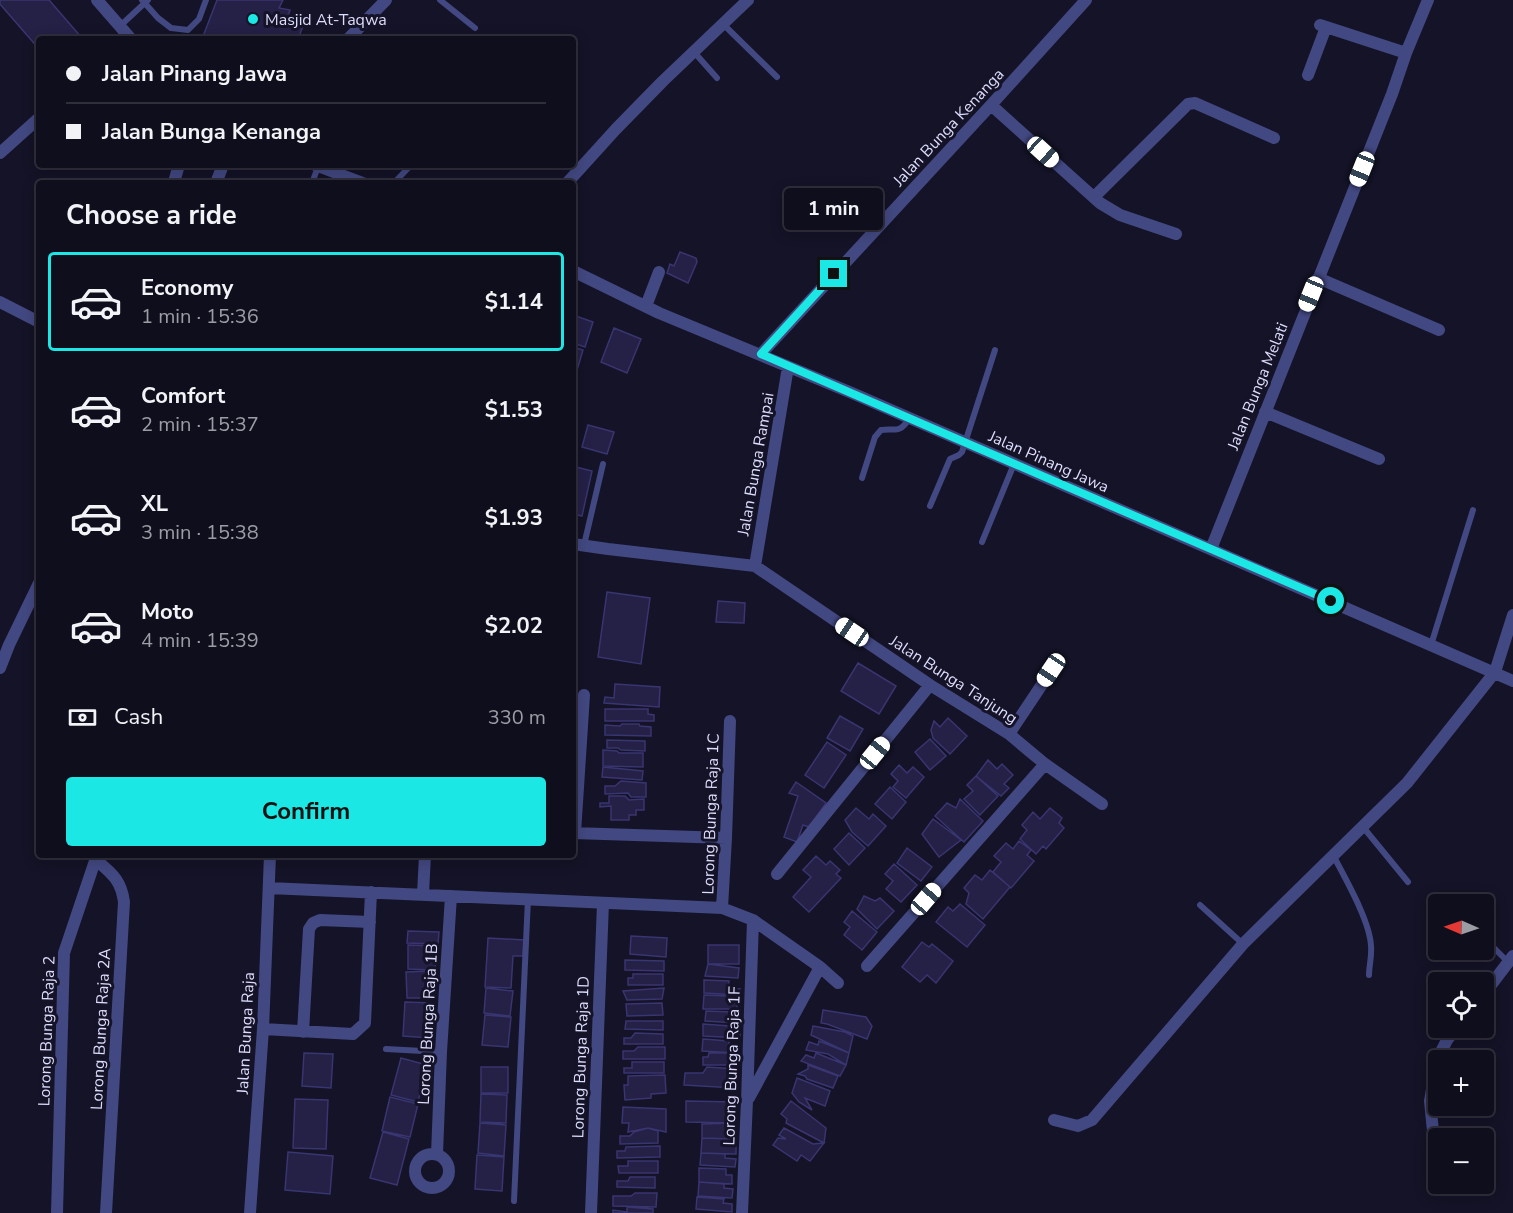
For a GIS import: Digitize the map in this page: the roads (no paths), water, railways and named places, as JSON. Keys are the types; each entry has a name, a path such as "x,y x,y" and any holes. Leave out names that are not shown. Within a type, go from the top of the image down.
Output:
{"street":[{"path":"97,0 128,36"},
{"path":"354,36 386,0"},
{"path":"570,180 616,129 748,0"},
{"name":"Jalan Bunga Kenanga","path":"761,354 1086,0"},
{"name":"Jalan Bunga Melati","path":"1210,549 1428,0"},
{"path":"1308,75 1323,26 1406,53"},
{"path":"1094,197 1188,104 1195,103 1274,138"},
{"path":"991,105 1100,203 1120,215 1176,234"},
{"path":"0,153 36,121"},
{"path":"322,168 355,180"},
{"name":"Jalan Pinang Jawa","path":"576,272 646,306 1513,681"},
{"path":"646,306 659,272"},
{"path":"1318,278 1439,330"},
{"path":"0,302 36,320"},
{"name":"Jalan Bunga Rampai","path":"755,566 788,367"},
{"path":"1264,412 1379,459"},
{"path":"578,544 755,566"},
{"name":"Jalan Bunga Tanjung","path":"755,566 930,685 1009,734 1045,764 1101,804"},
{"path":"0,668 4,643 36,588"},
{"path":"1054,1120 1078,1126 1092,1120 1243,944 1407,783 1495,672 1513,615"},
{"path":"1009,734 1051,670"},
{"path":"777,873 930,685"},
{"path":"576,805 584,695"},
{"name":"Lorong Bunga Raja 1C","path":"722,908 730,721"},
{"path":"867,966 1045,764"},
{"path":"576,833 726,838"},
{"name":"Lorong Bunga Raja 2","path":"57,1213 64,952 96,858"},
{"name":"Lorong Bunga Raja 2A","path":"97,858 118,879 123,890 124,902 106,1213"},
{"name":"Jalan Bunga Raja","path":"250,1213 263,1029 270,858"},
{"path":"423,894 425,858"},
{"path":"269,888 722,908 753,920 838,983"},
{"path":"263,1029 353,1034 364,1023 371,892"},
{"name":"Lorong Bunga Raja 1B","path":"436,1154 452,896"},
{"name":"Lorong Bunga Raja 1D","path":"591,1213 603,903"},
{"path":"303,1032 309,929 313,923 320,920 369,922"},
{"name":"Lorong Bunga Raja 1F","path":"742,1213 753,920"},
{"path":"1494,982 1511,962"},
{"path":"747,1101 820,968"},
{"path":"1433,1128 1430,1101 1437,1060 1449,1038"}],"lane":[{"path":"120,26 144,1 158,18 171,28 188,30 199,19 206,0"},
{"path":"440,0 476,27"},
{"path":"723,24 777,77"},
{"path":"694,52 717,78"},
{"path":"397,180 408,168"},
{"path":"930,506 950,459 962,452 995,350"},
{"path":"862,478 874,437 881,430 897,430 903,427 909,419"},
{"path":"578,544 603,464"},
{"path":"982,542 1014,464"},
{"path":"1431,645 1473,510"},
{"path":"1362,826 1408,882"},
{"path":"1334,855 1368,929 1371,946 1369,975"},
{"path":"514,1201 528,898"},
{"path":"1200,905 1243,944"},
{"path":"1494,947 1511,962"},
{"path":"386,1049 441,1052"}],"place":[{"name":"Masjid At-Taqwa","path":"253,19"}]}
